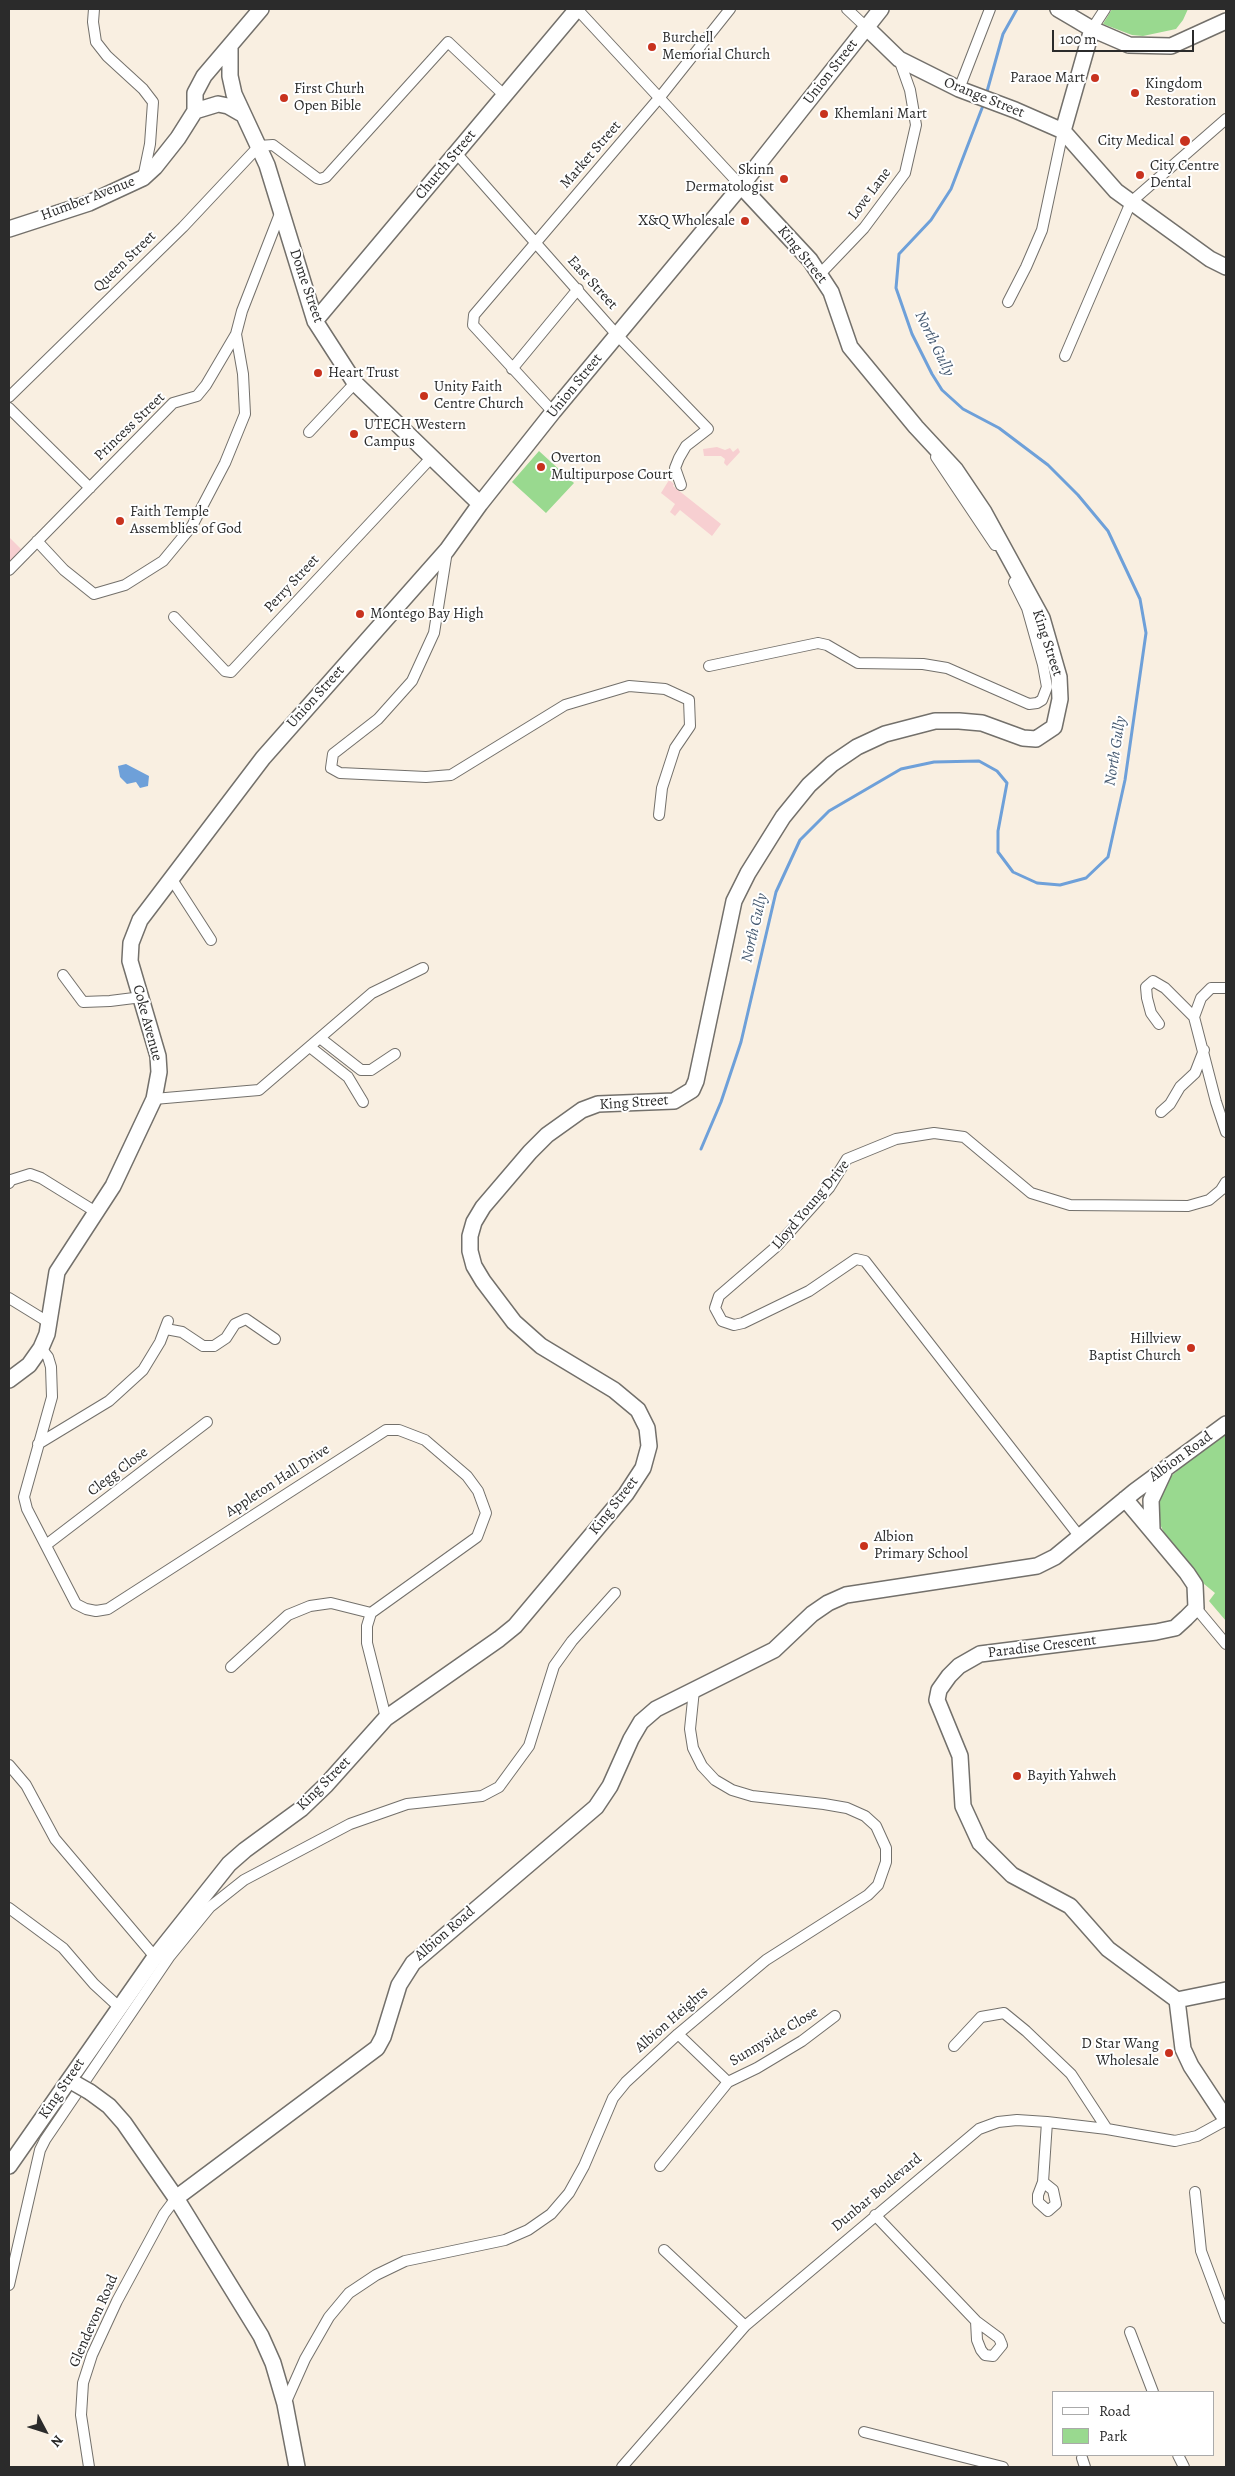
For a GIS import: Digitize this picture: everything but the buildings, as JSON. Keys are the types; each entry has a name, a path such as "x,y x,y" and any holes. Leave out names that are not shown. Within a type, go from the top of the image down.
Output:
{"street":[{"path":"94,9 93,22 96,42 106,56 143,89 153,102 150,144 143,178"},
{"path":"230,47 261,9"},
{"name":"King Street","path":"9,2166 71,2083 119,2007 155,1957 229,1864 245,1850 301,1810 386,1718 515,1626 626,1494 642,1468 649,1446 648,1428 638,1410 614,1390 541,1346 514,1322 483,1281 474,1266 470,1251 470,1236 474,1222 483,1207 547,1135 582,1110 598,1104 674,1101 692,1090 696,1081 734,901 758,855 783,817 809,784 832,764 857,747 885,734 934,721 959,720 982,723 1023,738 1036,739 1054,727 1060,698 1059,677 1042,618 1016,568 972,492 955,469 916,427 850,347 831,292 810,260 577,9"},
{"name":"Church Street","path":"315,321 577,9"},
{"name":"Market Street","path":"512,369 473,326 472,319 660,97 730,9"},
{"name":"Orange Street","path":"847,9 899,59 959,89 1063,131 1116,191 1210,260 1226,267"},
{"name":"Union Street","path":"263,758 447,550 480,504 553,412 742,186 881,9"},
{"path":"959,89 990,9"},
{"path":"1058,9 1092,29 1129,45 1172,46 1226,21"},
{"path":"1008,302 1042,230 1063,131 1092,29 1105,9"},
{"path":"259,146 273,145 317,178 326,177 448,42 504,95"},
{"name":"Humber Avenue","path":"9,228 89,203 143,178 155,167 178,138 195,111 196,93 204,76 230,47"},
{"name":"Dome Street","path":"230,47 230,76 242,114 259,146 315,321 355,383 480,504"},
{"name":"Love Lane","path":"820,274 864,228 905,172 916,126 910,90 899,59"},
{"path":"195,111 218,104 228,106 242,114"},
{"path":"1065,356 1131,202 1226,119"},
{"name":"Queen Street","path":"9,397 183,227 259,146"},
{"name":"East Street","path":"457,154 617,335 708,429 686,446 679,458 675,468 681,485"},
{"name":"Princess Street","path":"9,570 173,402 197,396 206,385 236,334 242,310 281,212"},
{"path":"553,412 512,369 578,289"},
{"name":"Princess Street","path":"37,541 64,570 94,594 125,585 163,561 192,526 226,463 245,414 243,374 236,334"},
{"path":"309,432 355,383"},
{"path":"9,408 90,488"},
{"path":"709,666 818,643 827,644 858,662 923,664 948,668 1029,704 1042,700 1047,687 1027,608 1003,557 916,427"},
{"name":"Perry Street","path":"174,617 225,671 231,672 431,458"},
{"path":"447,550 434,634 412,681 378,719 333,754 331,768 340,773 426,777 451,775 565,705 629,686 665,689 689,700 690,726 675,748 662,788 659,815"},
{"name":"Coke Avenue","path":"9,1380 28,1365 41,1348 47,1334 57,1272 113,1186 154,1099 159,1072 158,1056 130,961 132,943 140,920 263,758"},
{"path":"171,878 211,940"},
{"path":"154,1099 260,1090 372,993 423,968"},
{"path":"63,975 83,1002 142,997"},
{"path":"1159,1024 1151,1013 1146,998 1146,987 1153,981 1165,988 1194,1017 1204,1049 1216,1102 1226,1132"},
{"path":"1194,1017 1201,998 1210,988 1226,988"},
{"path":"320,1038 361,1070 371,1070 395,1054"},
{"path":"310,1047 348,1077 363,1102"},
{"path":"1161,1112 1170,1104 1180,1087 1195,1073 1204,1049"},
{"name":"Lloyd Young Drive","path":"1080,1537 865,1261 856,1259 809,1292 742,1324 734,1325 722,1321 715,1308 720,1296 735,1281 754,1269 829,1188 847,1159 896,1139 934,1133 964,1137 1031,1193 1070,1205 1188,1206 1209,1200 1221,1190 1226,1182"},
{"path":"9,1183 30,1174 41,1178 96,1212"},
{"path":"9,1298 48,1322"},
{"path":"38,1444 109,1401 143,1370 167,1325 182,1332 203,1346 214,1346 226,1338 235,1324 246,1319 275,1339"},
{"name":"Appleton Hall Drive","path":"41,1348 48,1357 51,1367 52,1397 24,1497 27,1509 76,1604 96,1611 108,1609 339,1458 386,1430 400,1430 425,1440 467,1476 478,1490 486,1513 477,1537 371,1613"},
{"name":"Clegg Close","path":"46,1545 207,1422"},
{"name":"Albion Road","path":"176,2198 376,2048 383,2037 399,1985 412,1963 431,1944 596,1807 610,1786 631,1739 641,1722 656,1709 774,1650 812,1614 828,1602 846,1595 1037,1566 1056,1557 1130,1495 1226,1424"},
{"path":"1152,1530 1151,1500 1166,1467"},
{"path":"1130,1495 1152,1530 1195,1585 1196,1608 1226,1644"},
{"path":"9,2284 40,2150 45,2140 170,1956 210,1906 244,1880 350,1824 407,1804 482,1796 499,1787 529,1746 554,1666 572,1641 615,1593"},
{"path":"231,1667 288,1615 310,1606 331,1603 371,1613 367,1626 368,1643 386,1718"},
{"name":"Paradise Crescent","path":"1177,2000 1108,1948 1070,1906 1012,1875 980,1843 963,1806 960,1756 937,1700 940,1690 949,1676 959,1666 980,1654 1116,1639 1175,1628 1196,1608"},
{"name":"Albion Heights","path":"285,2404 304,2359 324,2326 349,2293 376,2275 405,2261 505,2240 528,2230 551,2214 568,2193 584,2166 613,2098 626,2082 678,2034 766,1960 868,1895 878,1885 886,1862 883,1838 876,1826 865,1816 846,1808 824,1804 752,1796 732,1790 715,1780 702,1766 693,1748 690,1729 694,1690"},
{"path":"9,1765 26,1785 56,1839 155,1957"},
{"path":"9,1908 63,1948 94,1984 119,2007"},
{"path":"1226,1990 1177,2000 1183,2049 1191,2066 1226,2120"},
{"path":"954,2046 981,2017 1004,2013 1026,2031 1070,2074 1107,2129"},
{"name":"Sunnyside Close","path":"660,2166 728,2082 757,2068 802,2041 835,2016"},
{"name":"Sunnyside Close","path":"678,2034 728,2082"},
{"path":"71,2083 90,2092 109,2106 124,2123 176,2198 260,2336 273,2363 285,2404 297,2467"},
{"name":"Dunbar Boulevard","path":"622,2467 745,2326 979,2129 998,2122 1017,2120 1107,2129 1175,2141 1196,2136 1226,2120"},
{"path":"1043,2182 1047,2122"},
{"path":"1195,2192 1201,2251 1226,2318"},
{"name":"Glendevon Road","path":"89,2467 81,2415 83,2384 92,2355 117,2301 164,2214 176,2198"},
{"path":"875,2216 976,2322"},
{"path":"664,2250 745,2326"},
{"path":"1130,2332 1153,2391"},
{"path":"864,2432 1003,2467"}],"shaded area":[{"path":"717,447 725,450 730,448 733,452 738,448 740,452 727,466 724,463 725,459 721,456 704,456 703,449"},
{"path":"669,480 674,484 673,486 721,524 712,536 680,510 675,516 670,512 675,504 661,493"},
{"path":"9,537 25,553 9,570"}],"green space":[{"path":"1112,9 1188,9 1176,29 1143,36 1132,35 1103,24"},
{"name":"Overton Multipurpose Court","path":"539,451 574,483 546,513 512,482"},
{"path":"1226,1428 1226,1621 1209,1601 1215,1593 1198,1579 1169,1543 1157,1518 1157,1499 1169,1478"}],"water":[{"path":"126,764 149,776 148,786 140,788 136,782 127,784 120,777 118,766"}],"waterway":[{"name":"North Gully","path":"986,95 1003,34 1017,9"},
{"name":"North Gully","path":"701,1149 721,1102 741,1042 776,892 800,840 829,811 901,769 934,762 979,761 997,771 1007,783 998,831 998,852 1013,872 1037,883 1060,885 1086,878 1108,857 1125,780 1146,633 1140,599 1108,531 1078,495 1048,465 999,428 963,409 942,390 912,334 896,288 899,254 931,220 951,189 984,103"}],"place":[{"name":"Burchell Memorial Church","path":"652,47"},
{"name":"Paraoe Mart","path":"1095,78"},
{"name":"Kingdom Restoration","path":"1135,93"},
{"name":"First Churh Open Bible","path":"284,98"},
{"name":"Khemlani Mart","path":"824,114"},
{"name":"City Medical","path":"1185,141"},
{"name":"City Centre Dental","path":"1140,175"},
{"name":"Skinn Dermatologist","path":"784,179"},
{"name":"X&Q Wholesale","path":"745,221"},
{"name":"Heart Trust","path":"318,373"},
{"name":"Unity Faith Centre Church","path":"424,396"},
{"name":"UTECH Western Campus","path":"354,434"},
{"name":"Overton Multipurpose Court","path":"541,467"},
{"name":"Faith Temple Assemblies of God","path":"120,521"},
{"name":"Montego Bay High","path":"360,614"},
{"name":"Hillview Baptist Church","path":"1191,1348"},
{"name":"Albion Primary School","path":"864,1546"},
{"name":"Bayith Yahweh","path":"1017,1776"},
{"name":"D Star Wang Wholesale","path":"1169,2053"}]}
